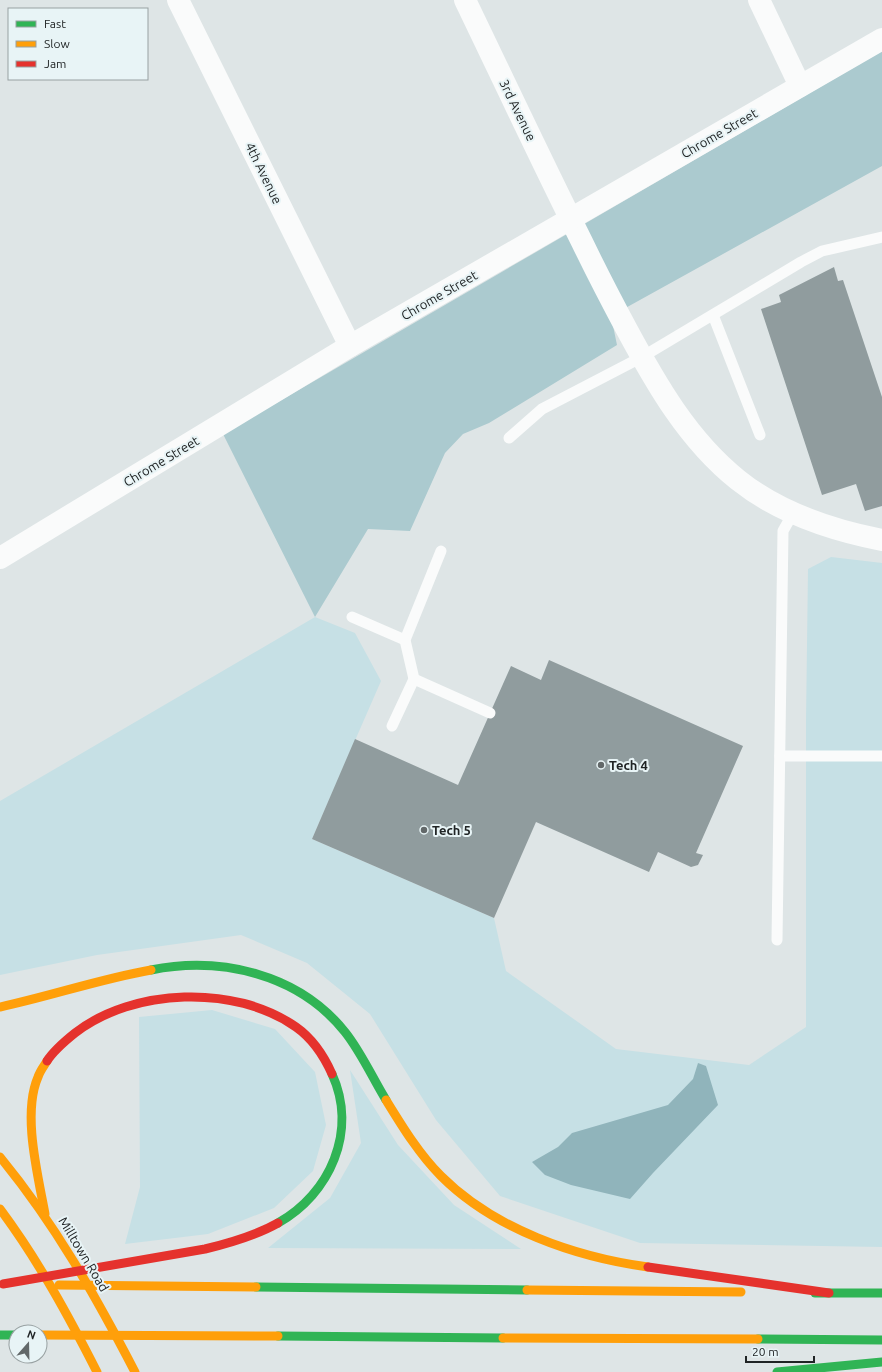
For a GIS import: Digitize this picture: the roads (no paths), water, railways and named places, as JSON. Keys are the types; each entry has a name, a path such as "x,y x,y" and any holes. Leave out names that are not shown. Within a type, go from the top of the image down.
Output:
{"main road":[{"path":"0,1007 37,999 128,974 167,968 211,965 253,973 273,979 292,987 309,997 325,1010 352,1042 411,1138 437,1172 469,1200 508,1224 550,1243 605,1259 638,1266 829,1293"},
{"path":"2,1284 184,1254 241,1239 269,1228 286,1218 316,1192 326,1178 340,1145 342,1108 339,1089 323,1055 314,1043 291,1023 268,1012 243,1003 189,997 138,1003 99,1017 68,1037 55,1050 45,1064 38,1079 33,1104 32,1126 45,1214"},
{"name":"Milltown Road","path":"0,1158 45,1214 104,1315 135,1372"},
{"path":"0,1209 43,1273 97,1372"},
{"path":"2,1284 882,1293"},
{"path":"48,1335 882,1340"},
{"path":"777,1372 804,1368 882,1362"}],"street":[{"name":"4th Avenue","path":"178,0 350,346"},
{"name":"3rd Avenue","path":"465,0 599,276 642,357 674,411 689,431 707,452 755,493 793,513 839,531 882,540"},
{"path":"759,0 800,86"},
{"name":"Chrome Street","path":"0,558 350,346 882,39"}],"lane":[{"path":"509,438 542,409 642,357 801,262 822,251 882,237"},
{"path":"713,315 760,435"},
{"path":"777,940 784,531 793,513"},
{"path":"392,726 414,679 405,640 441,551"},
{"path":"352,616 405,640"},
{"path":"414,679 490,713"},
{"path":"780,756 882,756"}],"place":[{"name":"Tech 4","path":"601,765"},
{"name":"Tech 5","path":"424,830"}]}
